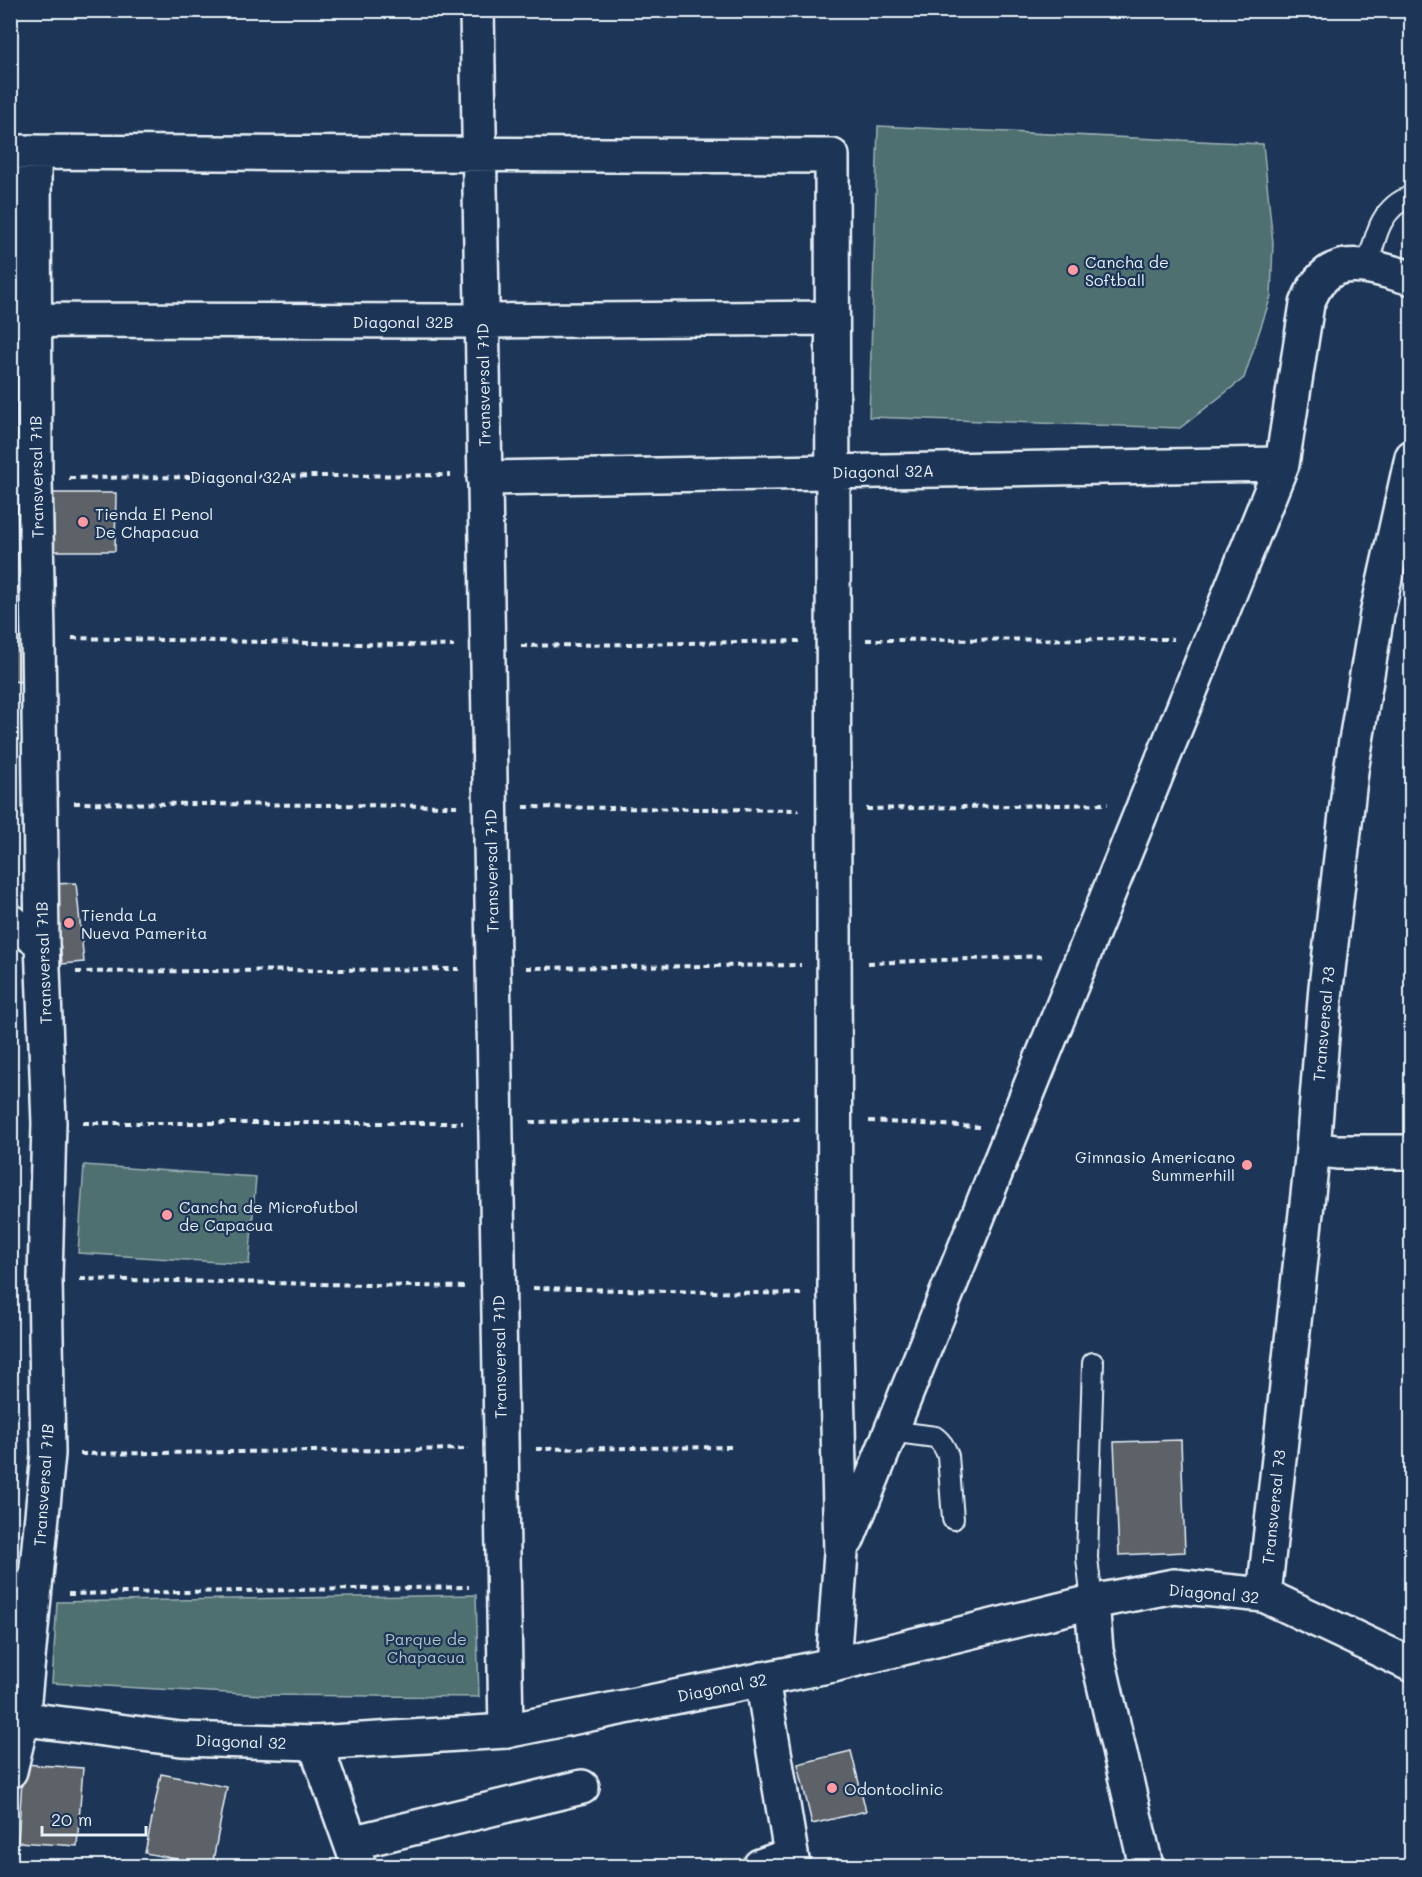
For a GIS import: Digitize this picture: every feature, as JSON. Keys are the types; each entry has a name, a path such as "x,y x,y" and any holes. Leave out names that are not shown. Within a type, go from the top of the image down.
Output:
{"street":[{"name":"Transversal 71D","path":"477,10 506,1731"},
{"path":"22,152 832,156 835,1295 841,1552 833,1665"},
{"name":"Transversal 71B","path":"10,1771 35,1595 48,1454 45,1278 49,1123 42,958 40,802 25,690 39,637 23,520 35,478 23,319 22,152"},
{"path":"841,1552 1282,464 1307,304 1312,290 1322,278 1334,270 1356,264 1412,278"},
{"name":"Diagonal 32B","path":"23,319 481,321 832,318"},
{"name":"Transversal 73","path":"1264,1595 1313,1149 1326,987 1352,771 1377,614 1411,459"},
{"name":"Diagonal 32A","path":"484,478 1282,464"},
{"path":"10,921 42,958"},
{"path":"1313,1149 1337,1152 1412,1152"},
{"name":"Diagonal 32","path":"16,1719 181,1739 315,1743 506,1731 833,1665 1092,1602 1174,1586 1264,1595 1412,1665"},
{"path":"1092,1602 1096,1650 1146,1866"},
{"path":"760,1866 792,1861 762,1679"},
{"path":"315,1743 355,1855 582,1787"}],"lane":[{"path":"1368,266 1377,231 1383,218 1392,207 1412,196"},
{"path":"1092,1602 1087,1558 1093,1364"},
{"path":"890,1431 935,1437 940,1441 948,1456 953,1519"}],"path":[{"name":"Diagonal 32A","path":"35,478 448,475"},
{"path":"39,637 487,647 833,641 1211,639"},
{"path":"40,802 834,810 1144,803"},
{"path":"42,958 493,968 834,965 1083,954"},
{"path":"45,1278 835,1295"},
{"path":"48,1454 733,1447"},
{"path":"35,1595 503,1586"}],"green space":[{"name":"Cancha de Softball","path":"878,126 1263,144 1273,243 1271,296 1244,378 1180,428 869,417"},
{"name":"Cancha de Microfutbol de Capacua","path":"84,1165 256,1177 249,1264 78,1253"},
{"name":"Parque de Chapacua","path":"476,1595 479,1697 263,1695 52,1683 57,1602"}],"building":[{"name":"Tienda El Penol De Chapacua","path":"51,493 116,493 115,551 50,551"},
{"path":"10,610 26,610 23,682 10,681"},
{"name":"Tienda La Nueva Pamerita","path":"76,883 84,962 62,964 55,884"},
{"path":"1181,1440 1185,1552 1119,1555 1114,1442"},
{"name":"Odontoclinic","path":"851,1751 866,1811 812,1824 798,1764"},
{"path":"23,1764 83,1768 77,1846 18,1842"},
{"path":"161,1774 227,1787 212,1866 145,1853"}],"place":[{"name":"Cancha de Softball","path":"1073,270"},
{"name":"Tienda El Penol De Chapacua","path":"83,522"},
{"name":"Tienda La Nueva Pamerita","path":"69,923"},
{"name":"Gimnasio Americano Summerhill","path":"1247,1165"},
{"name":"Cancha de Microfutbol de Capacua","path":"167,1215"},
{"name":"Odontoclinic","path":"832,1788"}]}
